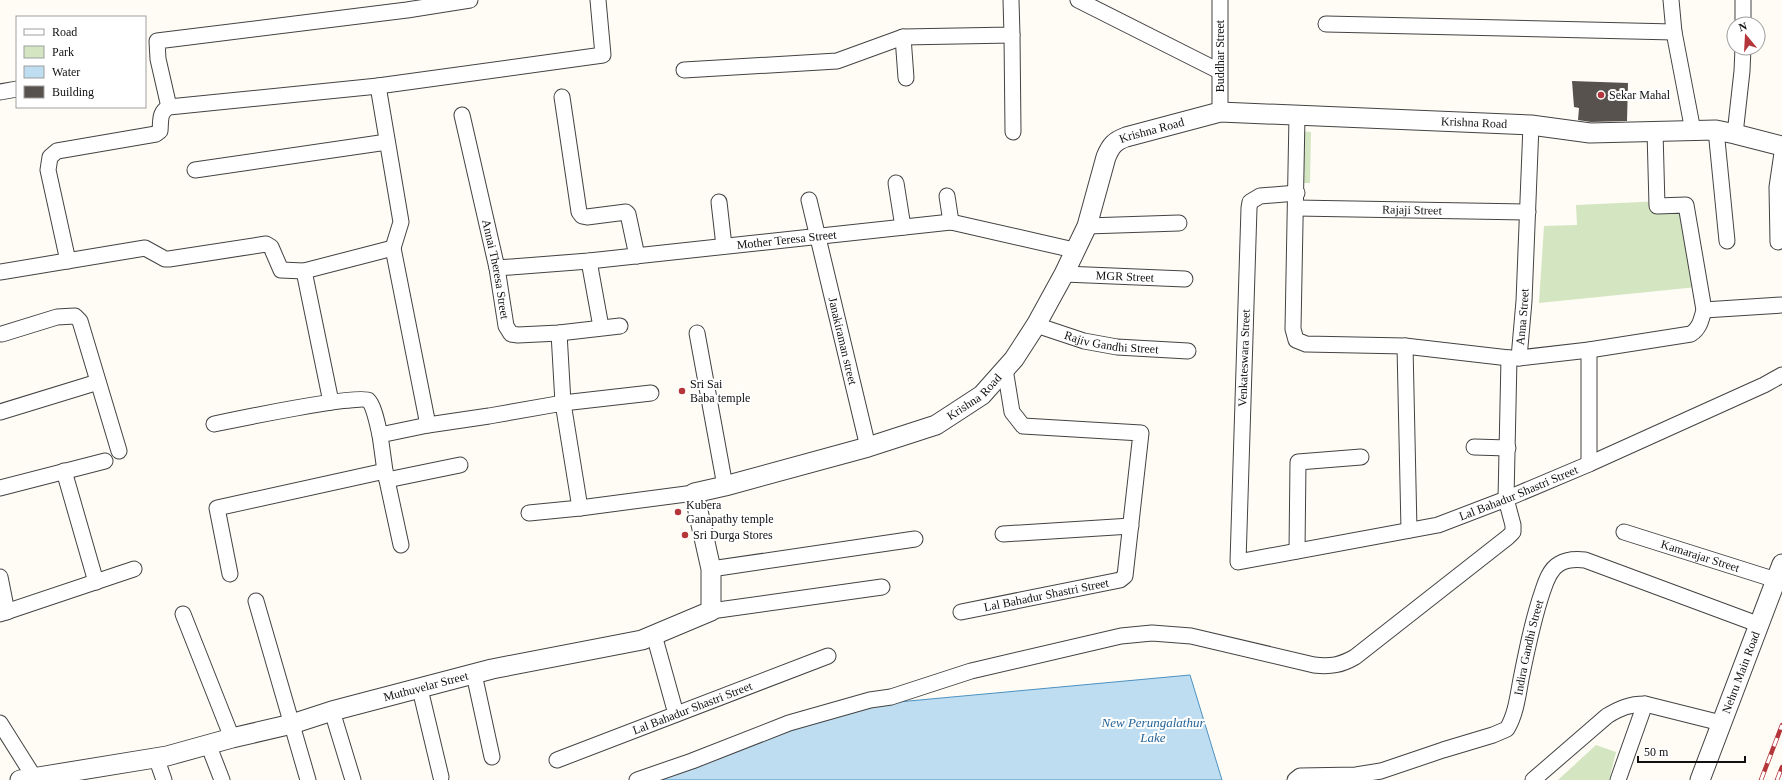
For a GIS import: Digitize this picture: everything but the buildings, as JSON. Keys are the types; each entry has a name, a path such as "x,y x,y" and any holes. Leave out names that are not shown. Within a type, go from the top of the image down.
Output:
{"street":[{"path":"169,107 152,60 157,41 406,5 470,0"},
{"path":"68,261 48,170 50,157 57,151 156,134 160,131 163,110 169,107 378,86 603,55 598,0"},
{"path":"1011,0 1013,132"},
{"path":"1078,0 1219,71"},
{"name":"Buddhar Street","path":"1220,0 1220,112"},
{"path":"1671,0 1674,32 1693,131"},
{"path":"1743,0 1743,16"},
{"path":"1326,24 1674,32"},
{"path":"684,70 836,61 903,37 1012,35"},
{"path":"903,37 906,78"},
{"path":"1735,134 1743,56"},
{"path":"378,86 401,222 393,248 428,424"},
{"path":"0,92 16,89"},
{"path":"562,97 580,212 582,216 626,212 628,214 637,256"},
{"name":"Krishna Road","path":"694,493 868,447 936,425 982,395 1014,359 1036,325 1064,274 1074,250 1087,226 1110,147 1116,141 1126,137 1220,112 1531,125 1590,133 1716,130 1782,146"},
{"name":"Annai Theresa Street","path":"462,116 497,268 506,326 511,334 559,333 620,326"},
{"path":"1298,116 1293,328 1296,340 1306,344 1404,346 1514,358 1588,350 1692,334 1700,325 1704,310 1686,205 1657,206 1655,131"},
{"name":"Anna Street","path":"637,780 692,761 789,723 870,700 891,698 971,671 1121,636 1152,632 1191,636 1314,665 1336,666 1355,657 1508,537 1512,532 1513,525 1506,499 1508,448 1514,358 1524,301 1531,125"},
{"path":"1716,130 1728,241"},
{"path":"195,170 387,142"},
{"path":"1778,242 1777,186 1782,153"},
{"path":"896,183 902,227"},
{"name":"Venkateswara Street","path":"1238,562 1249,208 1250,202 1260,196 1296,193"},
{"path":"947,196 951,222"},
{"name":"Janakiraman street","path":"809,200 868,447"},
{"path":"719,202 724,246"},
{"name":"Rajaji Street","path":"1296,208 1528,212"},
{"name":"Mother Teresa Street","path":"497,268 590,262 951,222 1074,250"},
{"path":"1087,226 1179,223"},
{"path":"1,269 68,261 145,248 161,257 169,259 266,244 271,247 281,270 304,271 393,248"},
{"path":"590,262 601,327"},
{"path":"304,271 331,402"},
{"name":"MGR Street","path":"1064,274 1185,279"},
{"path":"1704,310 1782,305"},
{"path":"2,334 57,317 75,316 80,322 119,451"},
{"name":"Rajiv Gandhi Street","path":"1036,325 1084,341 1117,347 1188,351"},
{"path":"559,333 563,403 580,508"},
{"path":"698,333 725,486"},
{"path":"1404,346 1409,530"},
{"path":"1588,350 1589,464"},
{"path":"1003,534 1131,526 1141,433 1024,426 1012,412 1005,369"},
{"name":"Lal Bahadur Shastri Street","path":"1238,562 1438,525 1506,499 1589,464 1764,385 1782,375"},
{"path":"0,412 98,382"},
{"path":"380,435 428,424 489,416 563,403 652,393"},
{"path":"214,424 331,402 363,398 368,400 380,435 386,475 401,545"},
{"path":"1474,447 1508,448"},
{"path":"1296,551 1298,462 1360,457"},
{"path":"0,488 105,461"},
{"path":"230,574 217,508 386,475 460,466"},
{"path":"64,471 96,582"},
{"path":"529,513 694,493 712,569 711,611 882,587"},
{"name":"Lal Bahadur Shastri Street","path":"961,612 1124,578 1131,526"},
{"name":"Kamarajar Street","path":"1624,532 1779,572"},
{"path":"712,569 915,539"},
{"name":"Indira Gandhi Street","path":"1295,780 1300,776 1356,775 1381,771 1493,735 1507,729 1514,710 1535,613 1552,570 1558,564 1567,560 1585,560 1760,625"},
{"path":"0,577 3,613 134,569"},
{"name":"Nehru Main Road","path":"1700,780 1779,572"},
{"path":"256,601 308,780"},
{"name":"Muthuvelar Street","path":"27,778 86,774 292,724 332,711 492,669 642,640 711,611"},
{"path":"183,614 232,738"},
{"path":"654,635 676,714"},
{"name":"Lal Bahadur Shastri Street","path":"557,760 828,656"},
{"path":"474,674 492,757"},
{"path":"420,689 441,777"},
{"path":"1533,780 1607,716 1620,708 1632,704 1645,704 1721,723"},
{"path":"1618,780 1645,704"},
{"path":"332,711 353,780"},
{"path":"0,723 27,778"},
{"path":"208,744 222,780"},
{"path":"156,757 164,780"}],"green space":[{"path":"1299,131 1311,132 1310,183 1298,183"},
{"path":"1662,201 1690,211 1697,287 1539,303 1544,226 1577,225 1576,205"},
{"path":"1596,745 1616,752 1609,780 1558,780"}],"water":[{"name":"New Perungalathur Lake","path":"1190,675 1222,780 645,780 844,707"}],"railway":[{"path":"1761,780 1782,725"},
{"path":"1777,780 1782,767"}],"place":[{"name":"Sekar Mahal","path":"1601,95"},
{"name":"Sri Sai Baba temple","path":"682,391"},
{"name":"Kubera Ganapathy temple","path":"678,512"},
{"name":"Sri Durga Stores","path":"685,535"}]}
